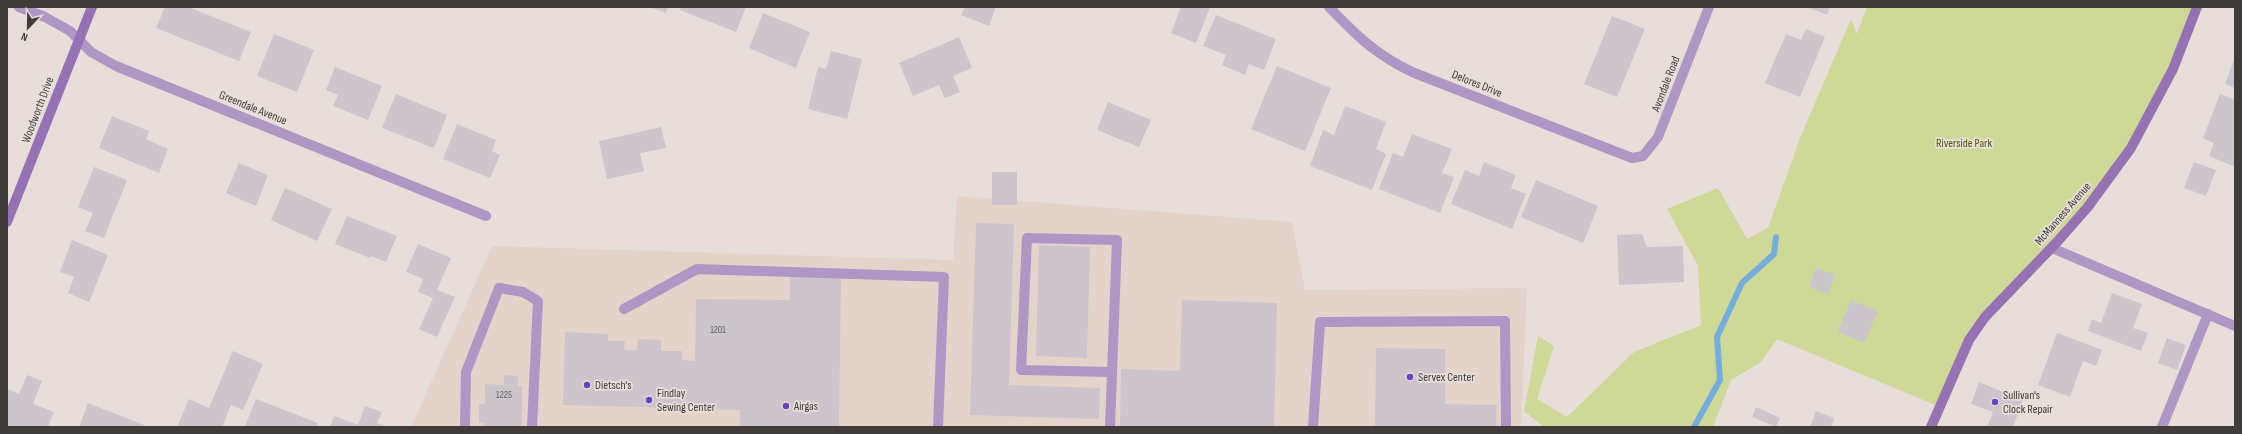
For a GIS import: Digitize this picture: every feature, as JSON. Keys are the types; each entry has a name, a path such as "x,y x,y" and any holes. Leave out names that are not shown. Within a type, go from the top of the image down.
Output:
{"main road":[{"name":"Woodworth Drive","path":"7,222 92,7"},
{"name":"McManness Avenue","path":"1931,427 1966,347 1985,317 2052,248 2087,208 2131,148 2173,69 2197,7"}],"street":[{"name":"Greendale Avenue","path":"19,7 45,17 70,31 91,52 116,66 486,216"},
{"name":"Delores Drive","path":"1329,7 1362,42 1386,59 1412,72 1632,158"},
{"name":"Avondale Road","path":"1632,158 1643,156 1658,137 1709,7"},
{"path":"1110,427 1117,240 1027,238 1021,370 1112,372"},
{"path":"2052,248 2235,326"},
{"path":"624,309 697,270 944,277 938,427"},
{"path":"464,427 466,372 499,288 523,292 538,301 532,427"},
{"path":"2162,427 2208,314"},
{"path":"1313,427 1320,322 1505,322 1506,427"}],"shaded area":[{"path":"957,196 1292,222 1305,290 1527,288 1521,427 411,427 492,246 953,260"}],"green space":[{"name":"Riverside Park","path":"1867,7 2197,7 2185,41 2114,173 1985,317 1940,407 1777,339 1761,362 1731,380 1713,427 1544,427 1524,411 1538,336 1554,346 1537,399 1567,417 1634,352 1701,325 1698,266 1667,209 1718,188 1747,239 1768,228 1800,138 1851,19 1857,34"}],"building":[{"path":"165,7 188,7 251,32 239,61 156,28"},
{"path":"650,7 668,7 666,13"},
{"path":"681,7 746,7 736,32 680,10"},
{"path":"965,7 996,7 989,26 961,15"},
{"path":"1181,7 1210,7 1196,43 1171,33"},
{"path":"1807,7 1830,7 1827,15"},
{"path":"763,13 810,32 796,68 749,48"},
{"path":"1216,15 1276,39 1264,70 1249,64 1245,75 1222,65 1226,55 1203,46"},
{"path":"1612,16 1645,29 1617,97 1584,84"},
{"path":"1806,29 1825,37 1800,97 1765,83 1786,34 1801,40"},
{"path":"274,34 314,50 297,92 257,76"},
{"path":"959,37 972,68 953,76 960,92 945,98 939,85 913,96 899,63"},
{"path":"831,51 862,59 847,119 808,109 818,67 826,69"},
{"path":"2235,57 2235,88 2225,84"},
{"path":"1277,66 1331,88 1305,151 1251,129"},
{"path":"335,67 382,86 368,120 333,106 338,95 326,90"},
{"path":"396,94 447,115 434,148 382,128"},
{"path":"2220,94 2235,100 2235,167 2209,156 2214,143 2203,138"},
{"path":"1108,102 1151,120 1139,147 1097,130"},
{"path":"1345,106 1386,122 1376,149 1386,154 1372,190 1310,166 1323,130 1334,135"},
{"path":"112,116 149,131 146,139 168,149 159,173 99,148"},
{"path":"457,124 496,140 492,151 500,155 490,178 443,159"},
{"path":"661,127 666,148 640,153 644,171 607,179 599,141"},
{"path":"1412,134 1452,149 1442,173 1454,177 1440,213 1379,189 1393,153 1403,157"},
{"path":"1484,162 1516,175 1511,188 1526,194 1512,229 1451,204 1465,170 1479,176"},
{"path":"2194,162 2216,170 2206,196 2184,188"},
{"path":"239,163 268,175 256,206 226,193"},
{"path":"94,167 127,180 104,238 85,231 93,213 78,207"},
{"path":"992,172 1017,172 1017,205 992,205"},
{"path":"1536,180 1598,206 1583,243 1521,217"},
{"path":"285,188 332,209 317,241 271,220"},
{"path":"347,216 397,236 386,262 371,256 370,258 335,244"},
{"path":"976,223 1014,224 1009,385 1100,388 1099,419 970,415"},
{"path":"1642,234 1647,247 1683,246 1684,282 1619,285 1617,235"},
{"path":"72,240 108,255 89,302 68,293 74,277 60,272"},
{"path":"418,244 451,258 437,290 455,297 437,337 419,329 433,298 418,292 423,279 406,272"},
{"path":"1039,245 1090,247 1087,358 1036,356"},
{"path":"1816,268 1835,275 1828,294 1809,287"},
{"path":"790,276 841,277 839,427 740,427 740,410 563,405 565,332 608,334 608,341 625,341 624,350 637,350 638,339 661,340 661,351 682,351 682,360 695,361 696,299 790,300"},
{"path":"2112,293 2142,304 2133,328 2148,333 2141,351 2088,331 2092,319 2101,323"},
{"path":"1182,300 1277,303 1274,427 1120,427 1121,369 1180,371"},
{"path":"1851,300 1878,311 1864,343 1838,332"},
{"path":"2057,333 2102,350 2096,366 2083,361 2070,397 2038,385"},
{"path":"2167,338 2186,345 2177,370 2158,363"},
{"name":"Servex Center","path":"1376,348 1445,349 1445,404 1497,405 1496,427 1375,427"},
{"path":"233,351 263,364 243,410 231,405 222,427 177,427 189,399 209,408"},
{"path":"27,375 42,381 33,404 54,412 48,427 7,427 7,389 19,394"},
{"path":"504,375 518,376 518,386 522,386 522,427 484,427 484,423 479,422 479,404 485,404 485,384 504,385"},
{"path":"1979,382 2023,400 2013,427 1987,427 1993,412 1971,404"},
{"path":"256,399 318,423 316,427 245,426"},
{"path":"88,403 149,427 79,427"},
{"path":"365,406 382,412 377,423 388,427 330,427 334,416 358,425"},
{"path":"1756,407 1780,418 1776,427 1752,417"},
{"path":"1816,411 1834,418 1831,427 1810,427"}],"waterway":[{"path":"1694,427 1720,380 1717,337 1742,283 1774,254 1776,237"}],"place":[{"name":"Servex Center","path":"1410,377"},
{"name":"Dietsch's","path":"587,385"},
{"name":"Findlay Sewing Center","path":"649,400"},
{"name":"Sullivan's Clock Repair","path":"1995,402"},
{"name":"Airgas","path":"786,406"}]}
